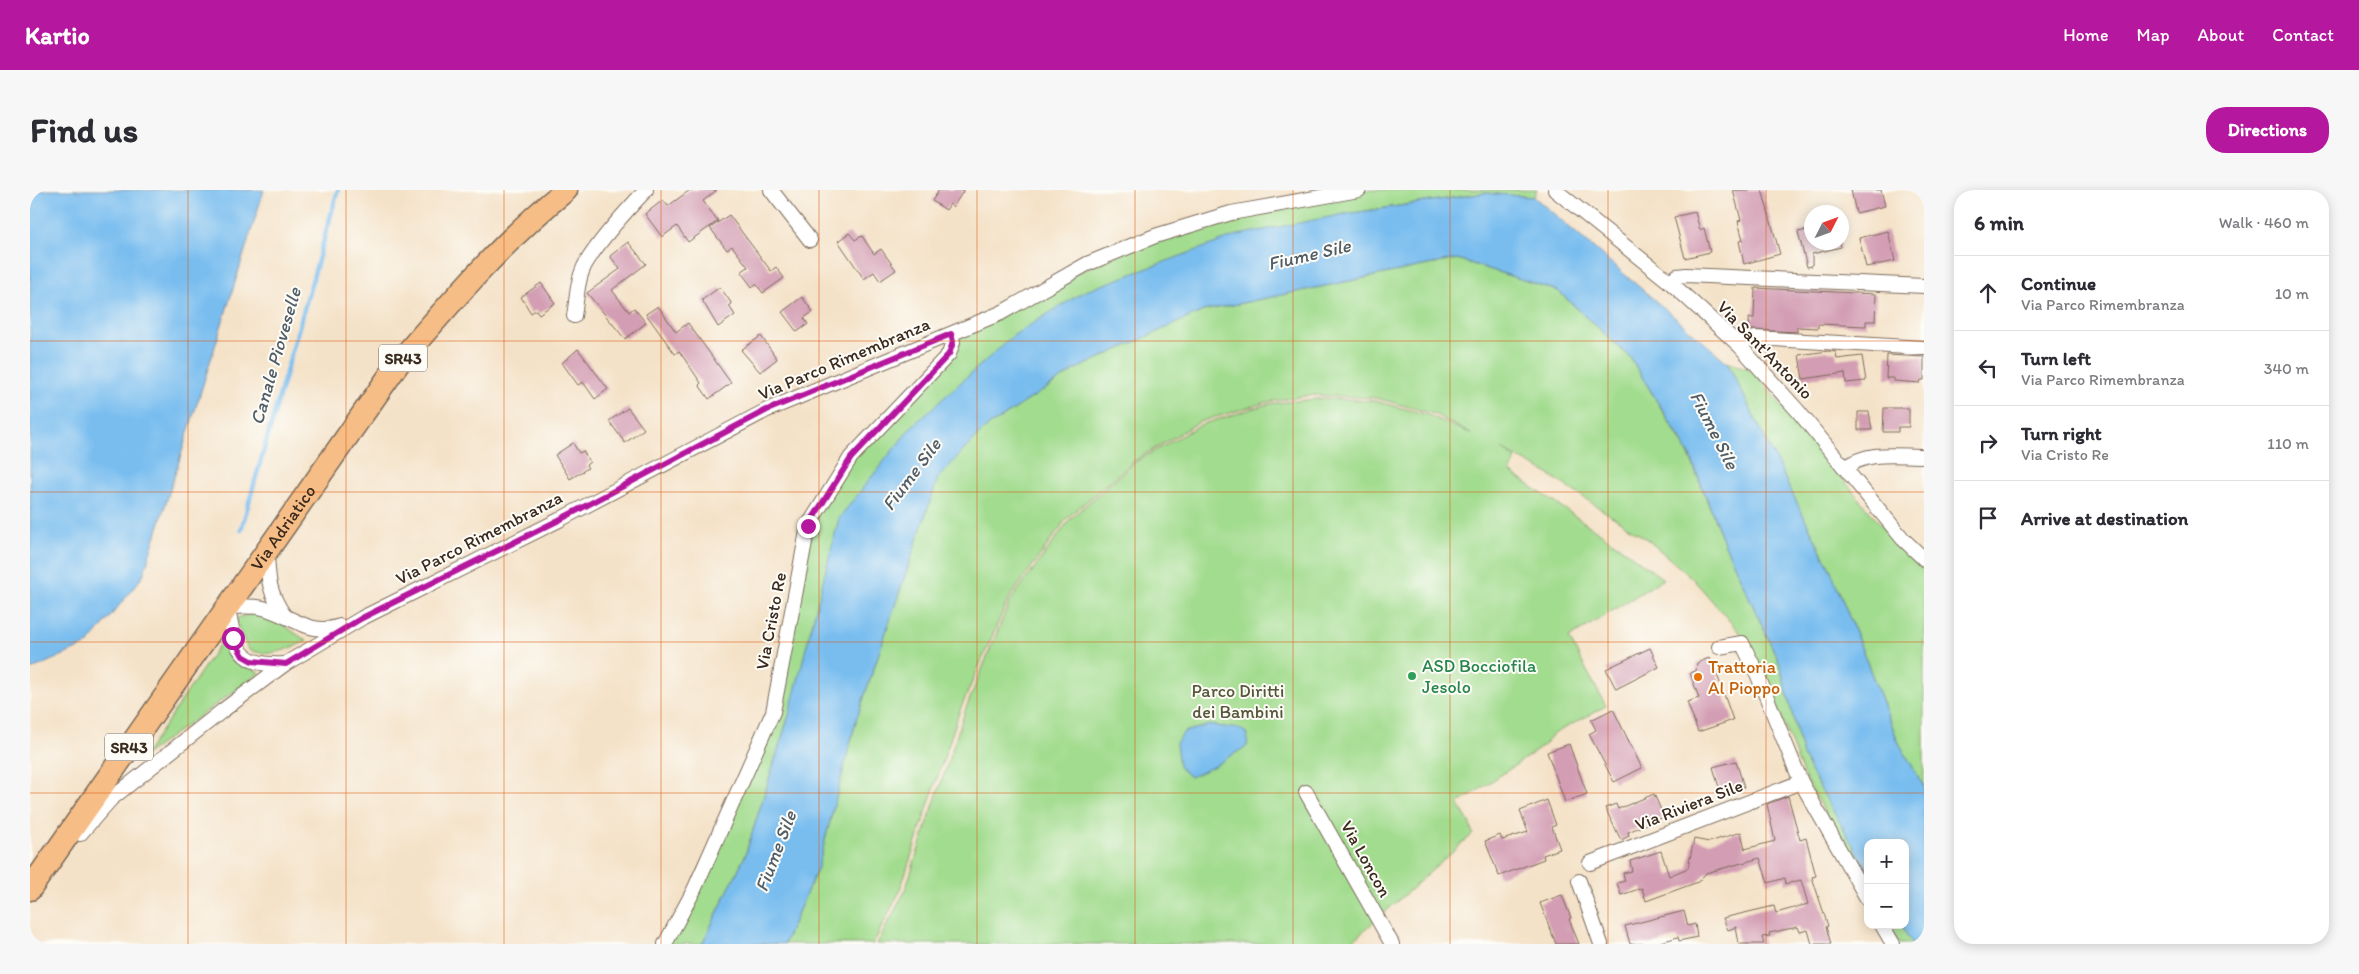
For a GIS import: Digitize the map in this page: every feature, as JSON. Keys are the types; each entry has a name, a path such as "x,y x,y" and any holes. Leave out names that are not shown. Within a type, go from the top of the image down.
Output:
{"main road":[{"name":"Via Adriatico","path":"30,888 400,360 494,258 566,190"}],"street":[{"path":"574,316 579,284 586,263 628,209 646,190"},
{"path":"771,190 810,240"},
{"name":"Via Parco Rimembranza","path":"30,888 111,799 222,711 286,664 362,618 559,520 767,410 1001,313 1087,264 1155,236 1231,213 1359,190"},
{"name":"Via Sant'Antonio","path":"1556,190 1671,283 1739,345 1798,411 1903,539 1924,559"},
{"path":"1671,283 1677,276 1686,275 1924,286"},
{"name":"Via Cristo Re","path":"665,944 694,890 773,712 808,526 851,458 949,354 953,342 951,334"},
{"path":"1739,345 1746,340 1755,338 1924,348"},
{"path":"1845,468 1860,458 1874,455 1924,456"},
{"name":"Via Parco Rimembranza","path":"267,549 273,600 284,615"},
{"name":"Via Parco Rimembranza","path":"228,607 253,606 284,615 304,627 317,630 332,629 362,618"},
{"path":"228,607 233,638 243,656 252,661 262,663 286,664"},
{"path":"1719,647 1742,643 1756,671 1801,782 1864,893"},
{"name":"Via Riviera Sile","path":"1590,863 1801,782"},
{"name":"Via Loncon","path":"1306,792 1392,944"},
{"path":"1579,881 1601,944"},
{"path":"1884,929 1893,944"}],"green space":[{"path":"1359,190 1537,190 1534,197 1485,193 1339,215 1014,335 789,715 745,856 702,944 665,944 773,712 808,526 851,457 939,367 951,334 1155,236"},
{"name":"Parco Diritti dei Bambini","path":"1457,259 1558,291 1630,357 1688,453 1725,545 1779,662 1803,756 1864,864 1864,884 1803,774 1761,665 1748,642 1693,579 1648,540 1545,472 1502,449 1516,458 1510,472 1619,546 1663,579 1569,638 1606,706 1552,735 1542,747 1458,804 1469,822 1473,834 1349,944 877,944 904,893 966,708 1010,601 1070,519 1135,462 1200,425 1268,404 1323,398 1375,401 1428,415 1471,434 1434,414 1376,398 1311,395 1267,402 1199,422 1134,461 1067,518 1008,600 960,710 899,893 873,944 784,944 818,867 856,721 938,477 984,429 1076,369 1203,311"},
{"path":"1727,362 1752,370 1895,542 1924,571 1924,787 1898,741 1831,571"},
{"path":"257,612 274,619 307,641 278,652 263,653 248,649 237,625 237,618"},
{"path":"225,636 239,662 260,673 145,755"},
{"path":"1890,929 1903,929 1912,944 1899,944"}],"water":[{"path":"30,190 264,190 143,576 88,644 30,670"},
{"name":"Fiume Sile","path":"1485,193 1534,197 1727,362 1831,571 1898,741 1924,787 1924,944 1912,944 1903,929 1909,929 1909,839 1864,839 1864,864 1810,771 1803,756 1779,662 1725,545 1689,453 1630,357 1558,291 1457,259 1203,311 1076,369 984,429 938,478 856,721 818,867 784,944 702,944 745,856 789,715 839,518 912,426 1014,335 1083,292 1238,235 1339,215"},
{"path":"1209,725 1240,729 1248,734 1247,746 1211,768 1190,777 1179,767 1176,743 1184,732"}],"building":[{"path":"690,190 717,190 703,201 718,221 688,242 677,226 662,237 645,214 663,200 668,206"},
{"path":"939,190 964,190 953,207 950,204 946,210 932,201"},
{"path":"1733,190 1762,190 1780,254 1744,264 1739,241 1743,240 1738,221 1741,220"},
{"path":"1851,190 1881,190 1885,206 1856,213"},
{"path":"1695,212 1700,230 1704,228 1710,252 1685,258 1674,217"},
{"path":"729,215 771,271 776,267 784,278 763,293 756,284 752,287 741,272 748,267 732,246 727,250 710,228"},
{"path":"1804,231 1804,250 1829,250 1812,254 1812,266 1807,267 1798,232"},
{"path":"1888,231 1895,261 1866,267 1859,238"},
{"path":"849,233 855,240 862,236 874,254 881,249 896,270 880,281 874,272 864,279 838,241"},
{"path":"628,242 646,264 612,290 629,312 634,308 646,323 625,339 587,293 620,269 610,256"},
{"path":"541,283 555,303 539,314 536,310 531,313 521,297"},
{"path":"720,287 732,304 729,306 735,315 718,327 702,300"},
{"path":"1755,288 1876,294 1875,321 1866,321 1866,326 1818,324 1818,328 1797,327 1797,332 1750,330 1749,318 1754,318"},
{"path":"802,297 813,312 804,318 808,324 797,332 782,312"},
{"path":"658,306 676,332 688,323 731,383 709,399 699,385 701,383 679,351 675,354 646,314"},
{"path":"761,336 777,359 760,372 741,350"},
{"path":"578,349 608,389 595,399 583,382 578,385 562,363"},
{"path":"1828,351 1836,352 1837,359 1862,356 1866,381 1846,383 1845,373 1803,379 1799,355"},
{"path":"1887,355 1924,357 1924,380 1921,380 1920,383 1894,381 1894,378 1886,378"},
{"path":"628,408 644,429 625,443 609,421"},
{"path":"1884,408 1909,408 1909,427 1898,427 1898,432 1883,432"},
{"path":"1858,412 1869,412 1872,430 1858,430"},
{"path":"573,443 579,453 583,451 590,462 586,465 588,468 570,479 555,455"},
{"path":"1650,648 1659,667 1616,689 1606,669"},
{"path":"1709,658 1711,663 1713,663 1733,720 1698,732 1687,702 1699,698 1690,673 1696,671 1697,663"},
{"path":"1613,709 1642,768 1614,782 1589,734 1596,730 1591,720"},
{"path":"1569,744 1587,794 1565,802 1547,752"},
{"path":"1736,761 1744,787 1721,794 1713,767"},
{"path":"1654,794 1664,817 1628,832 1629,836 1621,840 1605,808 1616,804 1618,809"},
{"path":"1788,796 1800,840 1806,838 1816,876 1812,877 1828,926 1826,927 1831,944 1812,944 1808,930 1800,932 1798,927 1769,933 1770,936 1762,937 1764,944 1739,944 1736,927 1728,930 1723,918 1774,906 1776,913 1808,904 1801,880 1786,884 1785,878 1768,883 1760,858 1706,873 1698,882 1646,901 1642,888 1621,895 1617,883 1625,881 1623,873 1632,871 1630,861 1661,851 1669,876 1688,868 1694,839 1709,842 1741,832 1745,849 1775,841 1767,804"},
{"path":"1547,800 1556,825 1552,827 1560,849 1543,855 1544,859 1499,876 1485,841 1500,835 1502,840 1528,832 1520,811"},
{"path":"1562,895 1579,944 1556,944 1540,903"},
{"path":"1684,911 1688,926 1695,924 1697,937 1679,941 1678,937 1654,944 1630,944 1625,926"}],"waterway":[{"name":"Canale Pioveselle","path":"241,530 338,190"}],"place":[{"name":"ASD Bocciofila Jesolo","path":"1412,676"},
{"name":"Trattoria Al Pioppo","path":"1698,677"}],"route":[{"path":"233,638 236,647 243,656 252,661 286,664 362,618 559,520 767,410 951,334 953,342 949,354 939,367 851,458 808,526"}]}
